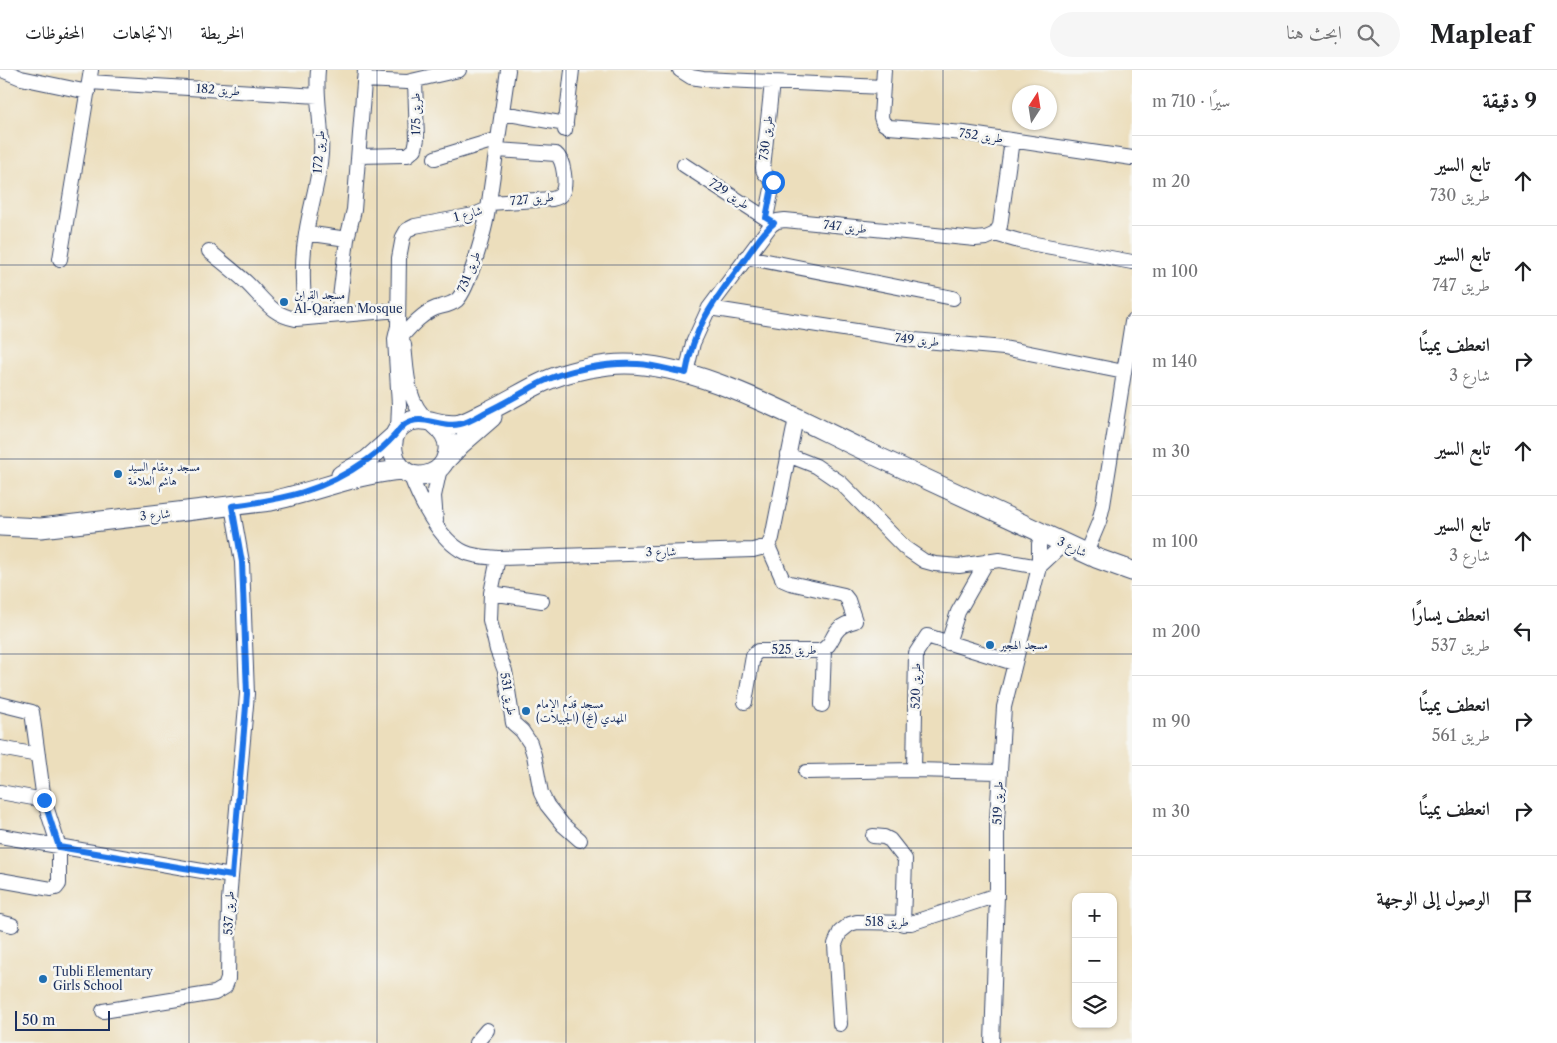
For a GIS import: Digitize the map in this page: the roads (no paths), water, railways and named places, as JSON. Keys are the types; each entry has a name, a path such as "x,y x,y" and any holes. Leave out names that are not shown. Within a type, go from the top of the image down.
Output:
{"street":[{"name":"طريق 182","path":"2,70 21,78 318,96"},
{"name":"طريق 172","path":"305,318 302,268 306,233 319,173 321,154 318,70"},
{"path":"338,315 347,239 354,210 364,75 399,82 415,81 459,70"},
{"name":"شارع 1","path":"432,422 417,409 411,395 398,310 400,246 407,230 415,226 474,215 489,206 508,70"},
{"path":"502,113 566,127 572,70"},
{"path":"680,70 697,78 811,77 883,87"},
{"name":"طريق 752","path":"884,70 881,117 883,123 888,127 964,133 1132,158"},
{"name":"طريق 730","path":"766,78 763,170 765,175 772,180 773,184 770,221"},
{"path":"60,259 89,81"},
{"name":"طريق 175","path":"359,156 403,155 415,149 417,139 415,81"},
{"path":"1012,140 1000,226 995,234 1019,241 1132,262"},
{"path":"435,158 498,144"},
{"name":"طريق 727","path":"489,206 552,199 560,196 564,188 562,160 556,154 498,144"},
{"name":"طريق 729","path":"684,165 770,221"},
{"name":"طريق 731","path":"401,330 435,308 452,303 459,298 468,279 483,235 489,206"},
{"name":"طريق 747","path":"770,221 785,220 976,239 986,238 995,234"},
{"path":"686,373 693,342 710,308 770,221"},
{"path":"306,233 347,239"},
{"path":"209,251 241,277 278,314 296,319 398,310"},
{"path":"746,258 953,298"},
{"name":"طريق 749","path":"710,308 914,340 1004,348 1124,372"},
{"path":"1086,553 1099,522 1103,505 1132,322"},
{"name":"شارع 1","path":"397,432 399,399 395,339 401,330"},
{"name":"شارع 3","path":"432,422 451,426 466,422 540,383 563,374 609,365 637,364 686,373 755,399 1086,553 1132,571"},
{"name":"شارع 3","path":"436,524 434,496 442,465 461,444 514,398"},
{"path":"768,546 772,538 796,418"},
{"path":"412,421 432,422 446,436 448,453 442,465 426,475 406,472 398,465 392,454 393,441 397,432 412,421"},
{"name":"شارع 3","path":"309,492 352,470 382,448 397,432"},
{"path":"788,455 816,466 841,483 905,548 918,558 935,564 959,566 999,560 1039,567 1063,542"},
{"name":"شارع 3","path":"0,526 41,528 271,501 371,474 406,472 421,500 447,539 462,551 474,556 498,558 753,550 768,546"},
{"name":"طريق 537","path":"103,1011 215,993 225,987 228,979 229,900 247,694 242,562 232,506"},
{"name":"طريق 519","path":"992,1043 999,772 1004,707 1039,567 1039,544 1042,532"},
{"name":"طريق 525","path":"745,702 753,656 758,651 816,652 824,649 831,642 836,630 855,621 848,600 844,595 783,580 768,546"},
{"name":"طريق 531","path":"498,558 491,593 490,620 497,650 505,671 514,723 522,731 530,744 534,754 541,793 547,805 580,840"},
{"path":"948,643 958,612 987,561"},
{"path":"491,593 542,601"},
{"name":"طريق 520","path":"914,770 916,653 927,636 1014,663"},
{"name":"طريق 525","path":"822,705 824,649"},
{"path":"0,704 29,711 33,715 44,800 59,847 59,884 56,888 51,889 0,880"},
{"path":"0,748 38,755"},
{"path":"806,772 914,770 999,772"},
{"path":"0,792 44,800"},
{"path":"0,836 232,876"},
{"path":"873,836 884,837 890,840 904,859 903,924"},
{"name":"طريق 518","path":"840,1024 835,944 844,927 857,922 903,924 927,919 997,895"},
{"path":"476,1043 487,1030"}],"place":[{"name":"مسجد القراين Al-Qaraen Mosque","path":"284,302"},
{"name":"مسجد ومقام السيد هاشم العلامة","path":"118,474"},
{"name":"مسجد الهجير","path":"990,645"},
{"name":"مسجد قدَم الإمام المهدي (عج) (الجبيلات)","path":"526,711"},
{"name":"Tubli Elementary Girls School","path":"43,979"}]}
